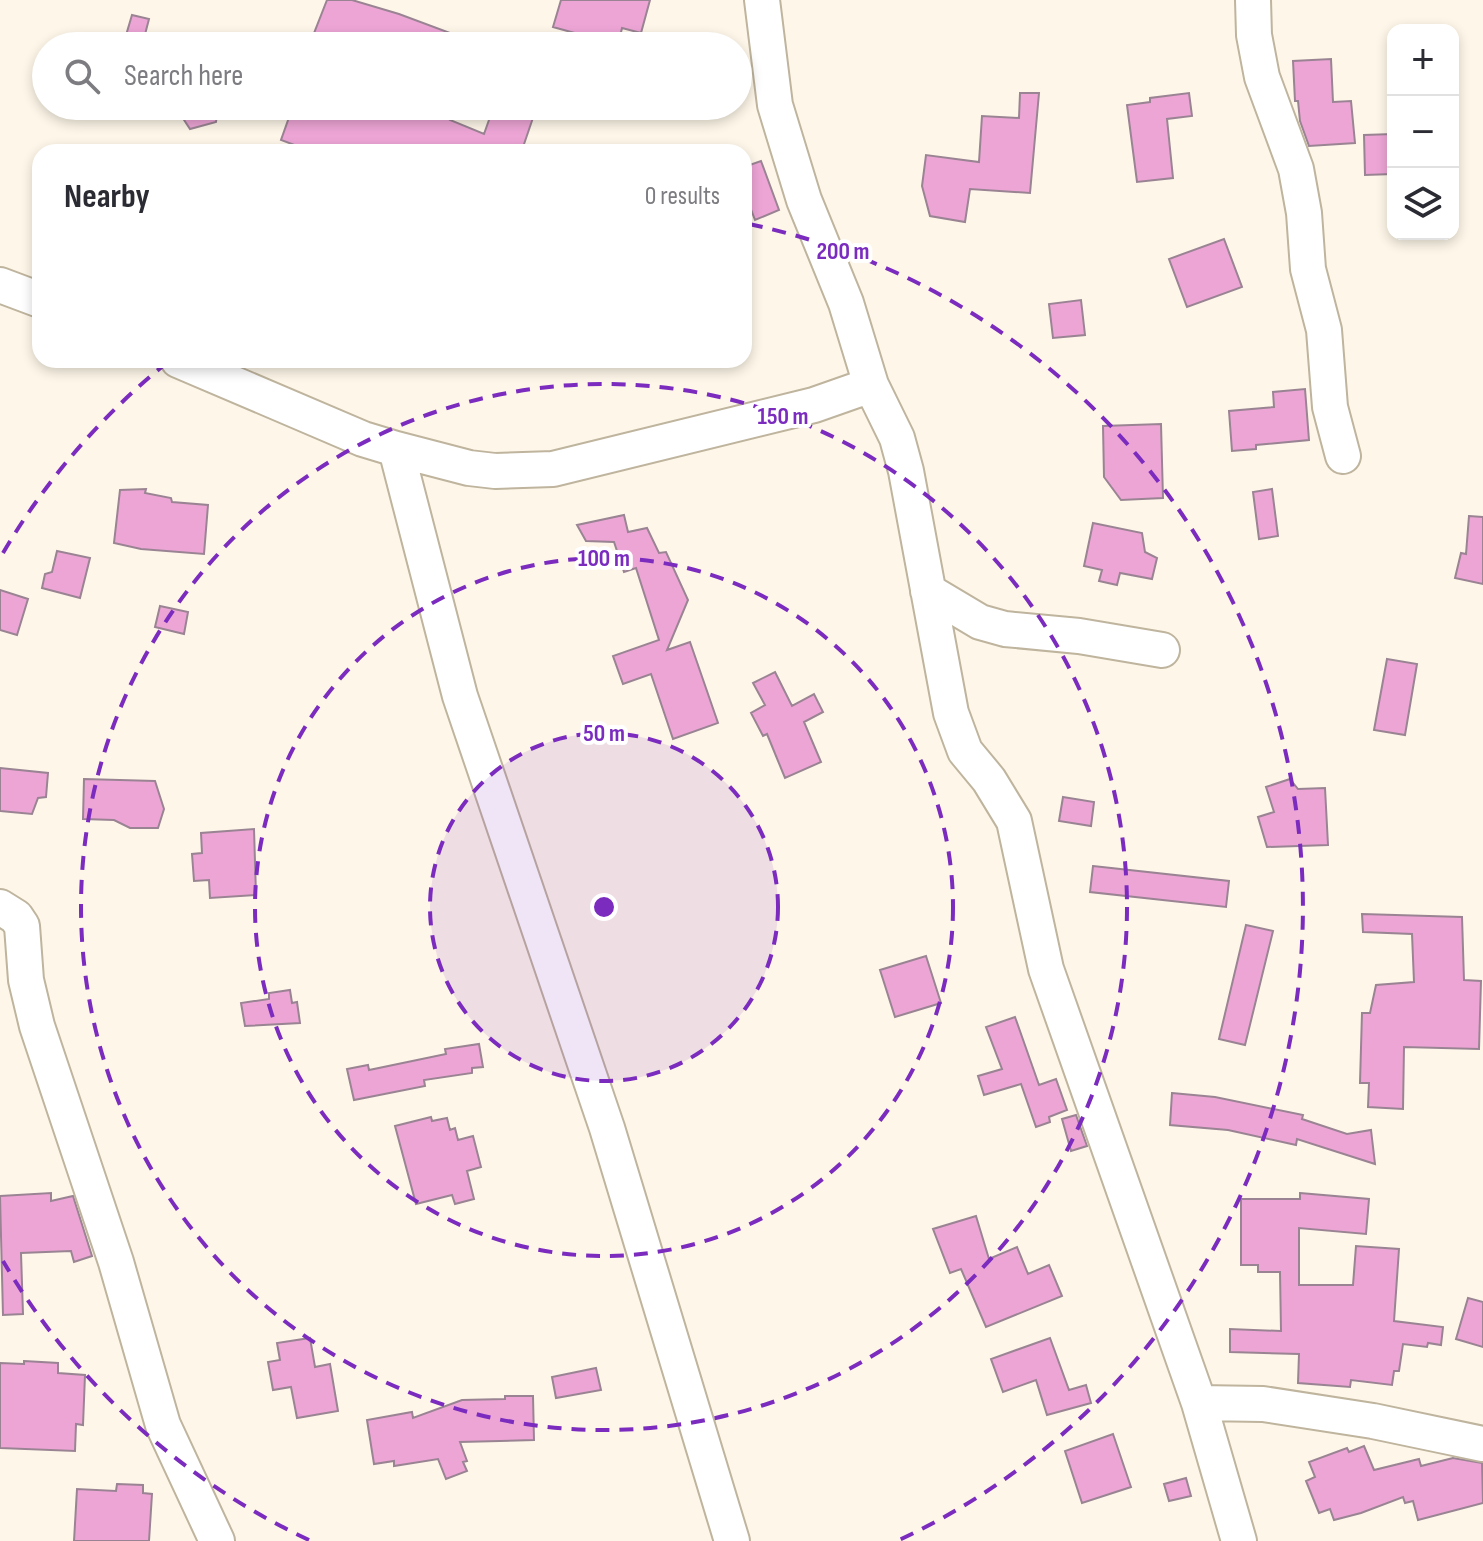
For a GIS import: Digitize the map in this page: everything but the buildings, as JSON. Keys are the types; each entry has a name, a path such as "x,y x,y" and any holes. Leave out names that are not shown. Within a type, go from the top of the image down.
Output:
{"street":[{"path":"762,0 775,105 804,200 846,303 871,385 897,438 906,471 951,713 965,751 989,780 1014,821 1046,969 1199,1403 1239,1541"},
{"path":"1253,0 1254,35 1262,77 1296,169 1304,213 1308,269 1324,330 1330,407 1343,456"},
{"path":"0,285 32,297"},
{"path":"197,368 363,439 469,468 495,471 553,469 814,405 871,385"},
{"path":"396,449 460,696 607,1128 732,1541"},
{"path":"928,591 980,622 1005,629 1107,640 1162,650"},
{"path":"0,907 16,917 22,926 26,980 37,1026 120,1275 163,1425 217,1541"},
{"path":"1199,1403 1263,1404 1373,1421 1483,1444"}]}
